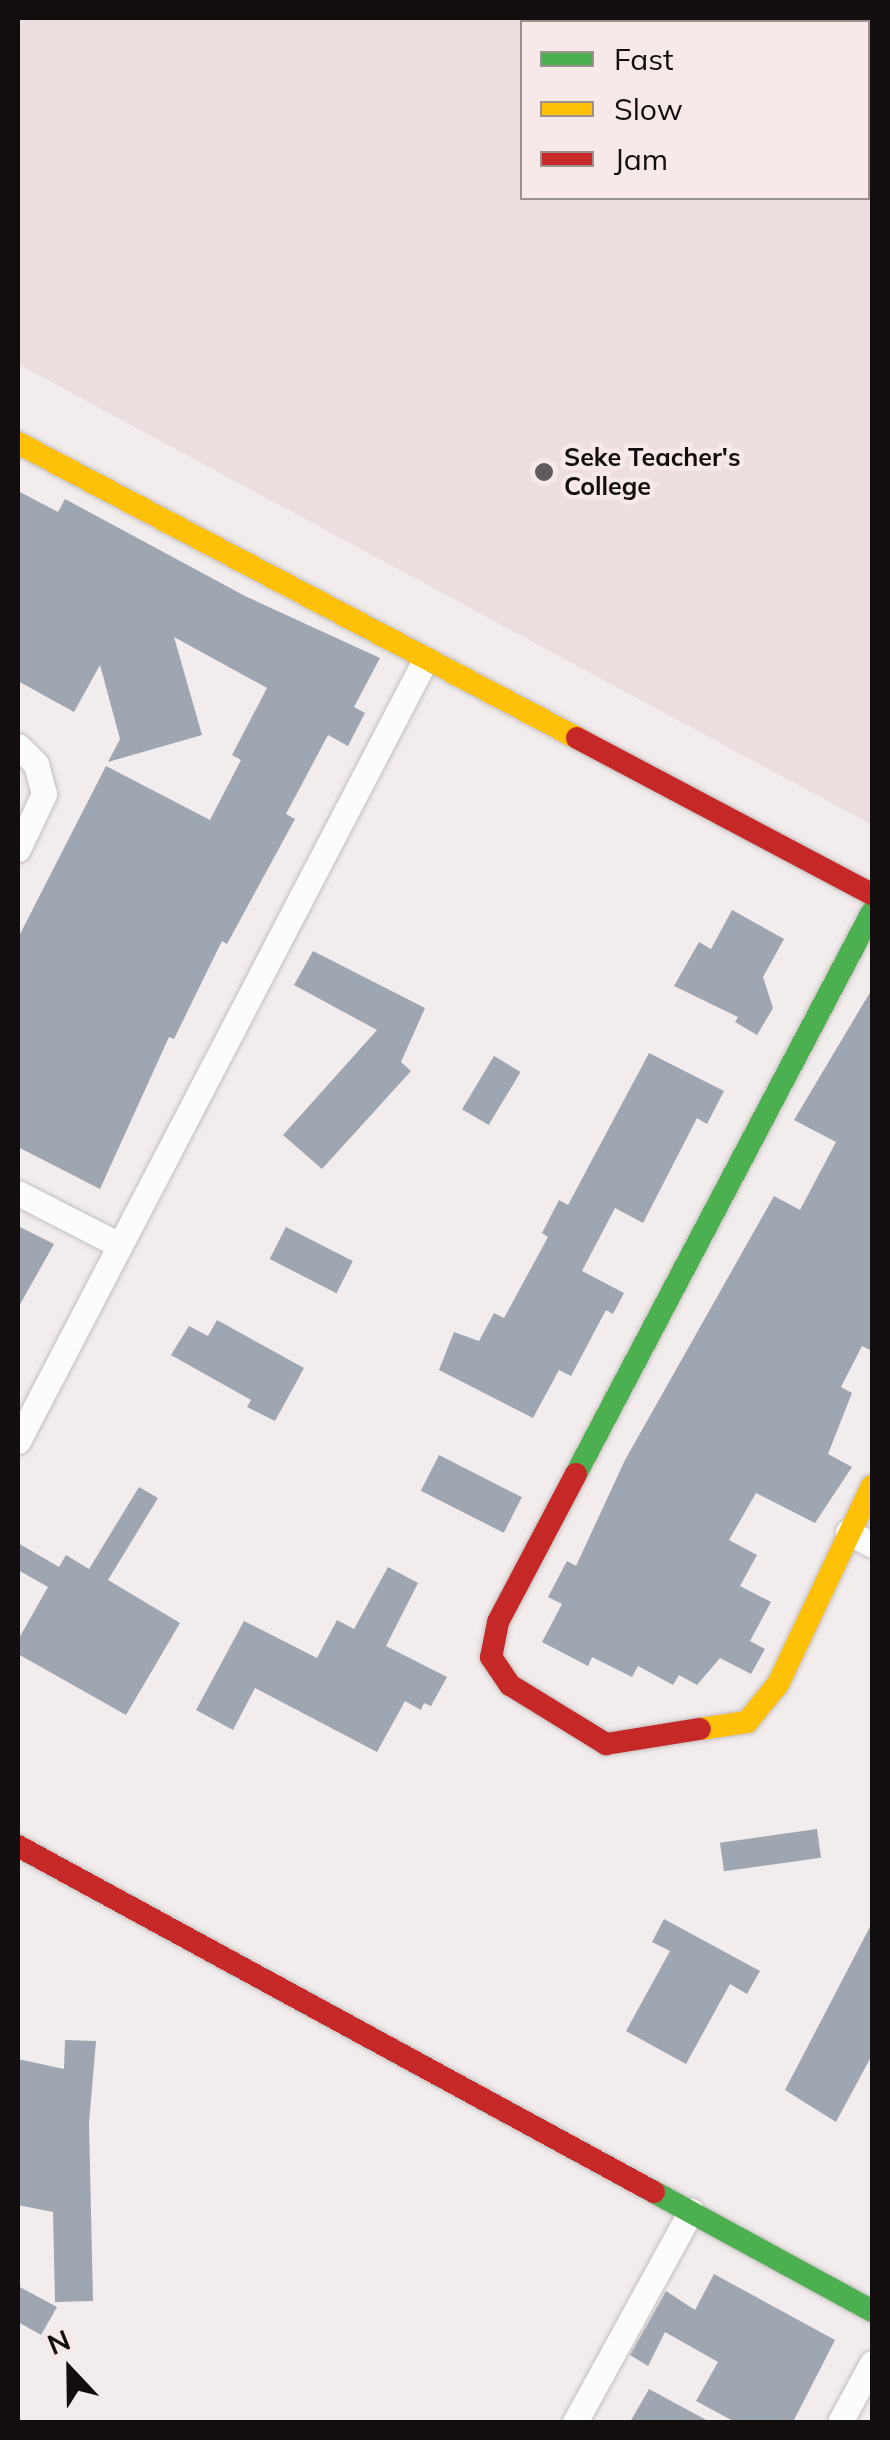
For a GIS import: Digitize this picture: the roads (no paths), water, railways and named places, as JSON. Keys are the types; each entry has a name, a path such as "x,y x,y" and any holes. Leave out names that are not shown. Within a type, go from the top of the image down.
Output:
{"street":[{"path":"18,444 424,662 872,894"},
{"path":"18,1441 424,662"},
{"path":"18,746 36,764 44,794 18,848"},
{"path":"872,912 498,1622 491,1657 510,1685 606,1744 748,1722 778,1684 872,1486"},
{"path":"18,1193 119,1245"},
{"path":"848,1532 872,1544"},
{"path":"18,1846 872,2311"},
{"path":"576,2422 691,2211"},
{"path":"840,2422 872,2363"}],"place":[{"name":"Seke Teacher's College","path":"544,472"}]}
